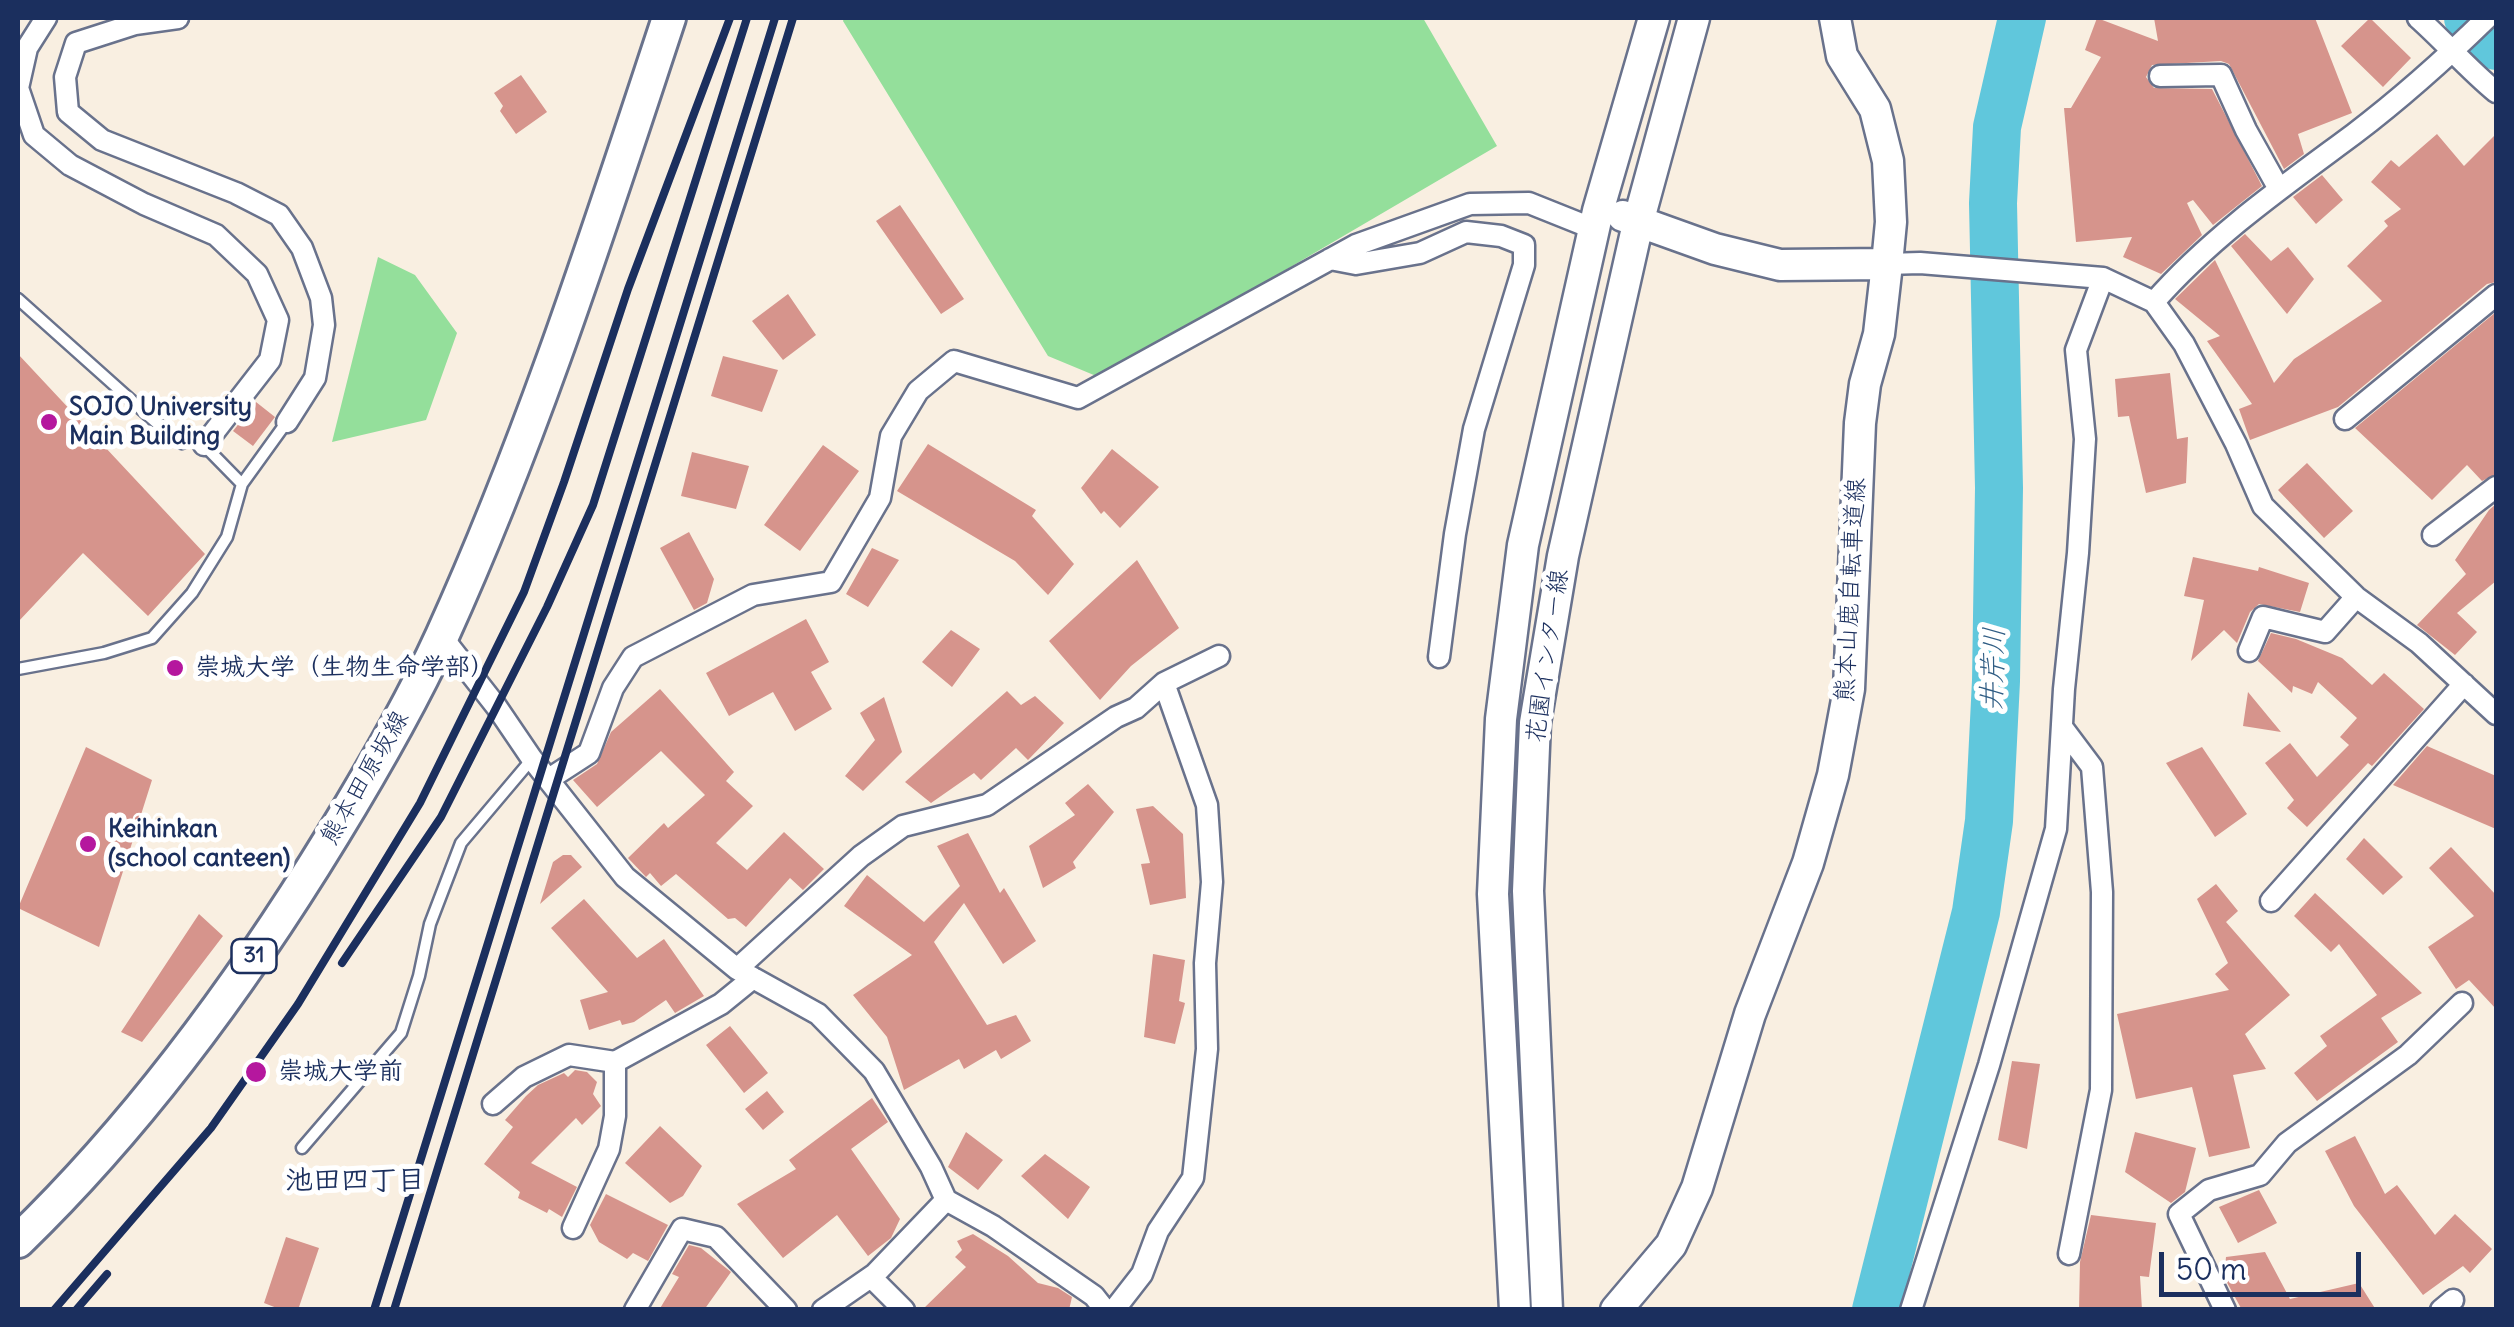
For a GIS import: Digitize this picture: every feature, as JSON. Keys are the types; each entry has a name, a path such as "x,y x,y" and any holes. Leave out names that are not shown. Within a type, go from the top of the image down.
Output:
{"main road":[{"name":"熊本田原坂線","path":"18,1240 116,1138 218,1008 293,900 353,803 442,637 538,402 663,18"},
{"name":"花園インター線","path":"1515,1310 1493,894 1501,719 1523,545 1596,220 1654,18"},
{"name":"花園インター線","path":"1547,1310 1528,892 1535,723 1563,556 1639,219 1694,18"},
{"name":"熊本山鹿自転車道線","path":"1616,1310 1671,1245 1697,1188 1750,1014 1808,864 1833,775 1849,689 1860,423 1878,334 1891,222 1888,161 1875,109 1842,56 1835,18"},
{"path":"1596,220 1639,219 1715,249 1780,265 1886,264"}],"street":[{"path":"46,18 27,48 18,88 34,135 70,165 144,204 216,235 257,274 278,320 270,360 204,445"},
{"path":"178,18 135,24 76,43 66,77 68,112 102,140 280,215 302,248 321,298 324,325 315,378 287,422"},
{"path":"2418,18 2496,92"},
{"path":"2154,302 2183,269 2358,130 2487,18"},
{"path":"2160,76 2222,75 2278,190"},
{"path":"549,779 588,753 613,688 633,657 754,595 832,582 880,498 891,436 918,390 954,361 1078,398 1356,245 1470,204 1529,203 1596,220"},
{"path":"1330,259 1356,264 1420,252 1466,232 1500,236 1524,245 1524,265 1474,428 1439,657"},
{"path":"1886,264 2103,278 2154,302 2184,344 2263,506 2356,597 2419,644 2496,714"},
{"path":"1911,1310 1989,1065 2056,829 2084,438 2076,350 2103,278"},
{"path":"2345,419 2496,294"},
{"path":"2433,535 2496,487"},
{"path":"2250,651 2263,617 2324,632 2356,597"},
{"path":"442,637 625,877 745,974 818,1014 874,1071 946,1200 992,1226 1094,1296 1105,1310"},
{"path":"493,1104 524,1077 569,1055 615,1062 721,1004 745,974 861,856 902,826 987,805 1116,717 1136,708 1164,684 1219,656"},
{"path":"1114,1310 1142,1274 1158,1231 1193,1178 1206,1048 1205,963 1212,882 1207,804 1164,684"},
{"path":"2271,901 2464,684"},
{"path":"2062,727 2092,768 2102,892 2102,1090 2069,1254"},
{"path":"2225,1310 2179,1214 2209,1190 2260,1175 2286,1144 2408,1055 2462,1002"},
{"path":"573,1228 609,1149 615,1116 615,1062"},
{"path":"823,1310 871,1276 946,1200"},
{"path":"635,1310 682,1229 716,1237 786,1310"},
{"path":"871,1276 904,1310"}],"lane":[{"path":"18,299 182,443 194,435 242,484"},
{"path":"18,669 104,653 152,638 192,594 227,537 242,484 287,422"},
{"path":"302,1148 401,1033 430,924 460,843 532,759"}],"green space":[{"path":"844,18 1423,18 1497,146 1101,378 1048,356"},
{"path":"378,257 415,275 457,333 426,420 332,442"}],"building":[{"path":"2097,18 2158,41 2154,18 2315,18 2352,113 2298,134 2304,154 2284,169 2229,64 2221,61 2152,65 2146,77 2154,88 2212,89 2262,186 2213,225 2193,200 2187,203 2202,235 2161,274 2123,257 2132,237 2076,242 2064,108 2071,108 2101,57 2085,50"},
{"path":"2370,18 2411,58 2383,87 2341,46"},
{"path":"521,75 547,112 516,134 500,111 503,106 494,93"},
{"path":"2437,134 2464,166 2496,134 2496,282 2487,284 2338,407 2250,440 2239,409 2252,404 2207,341 2220,336 2175,299 2215,260 2274,383 2294,359 2382,301 2347,266 2388,226 2384,221 2401,209 2371,182 2391,160 2399,167"},
{"path":"2322,175 2343,200 2316,224 2293,197"},
{"path":"900,205 964,299 941,314 876,221"},
{"path":"2245,234 2271,261 2288,247 2314,279 2287,314 2231,246"},
{"path":"788,294 816,335 783,360 752,321"},
{"path":"2496,312 2496,474 2482,481 2467,465 2432,500 2355,428"},
{"name":"SOJO University Main Building","path":"18,354 205,554 148,616 83,553 18,622"},
{"path":"723,356 778,370 762,412 711,396"},
{"path":"2170,373 2177,439 2188,437 2186,483 2146,493 2129,416 2118,417 2115,379"},
{"path":"256,402 275,417 253,446 233,431"},
{"path":"928,444 1036,510 1032,516 1074,564 1048,595 1015,561 897,491"},
{"path":"823,445 859,471 800,551 764,525"},
{"path":"1112,449 1159,487 1120,528 1104,511 1101,514 1081,488"},
{"path":"692,452 749,466 736,509 681,496"},
{"path":"2307,463 2353,511 2324,538 2278,490"},
{"path":"2496,504 2496,581 2457,613 2477,632 2455,655 2417,625 2466,574 2455,560"},
{"path":"689,532 714,579 707,603 694,610 660,548"},
{"path":"872,548 899,560 868,607 846,594"},
{"path":"2193,557 2258,571 2259,567 2309,583 2300,612 2259,604 2250,612 2237,643 2224,630 2191,661 2204,600 2184,596"},
{"path":"1137,560 1179,628 1131,666 1100,700 1049,641"},
{"path":"806,619 829,662 811,672 832,709 795,731 773,692 729,716 706,673"},
{"path":"951,630 980,649 952,687 922,662"},
{"path":"2271,633 2342,658 2372,685 2384,673 2424,709 2372,766 2368,763 2307,827 2287,808 2294,800 2265,763 2290,743 2317,777 2349,745 2340,737 2357,718 2318,682 2312,694 2293,686 2292,693 2258,661"},
{"path":"660,689 734,772 726,781 753,806 716,843 747,870 784,832 824,869 803,890 790,878 746,927 735,918 728,919 676,874 661,886 628,858 664,823 668,828 705,795 661,751 597,807 573,780 597,764 611,732"},
{"path":"1007,691 1021,705 1035,696 1064,723 1028,760 1016,748 981,780 974,773 931,803 905,782"},
{"path":"2248,692 2281,732 2243,726"},
{"path":"884,697 902,752 863,791 845,776 875,740 860,713"},
{"path":"2427,746 2496,776 2496,829 2393,785"},
{"name":"Keihinkan (school canteen)","path":"86,747 152,780 99,947 18,908"},
{"path":"2202,747 2247,814 2215,837 2166,763"},
{"path":"1088,784 1114,812 1073,862 1076,868 1043,888 1029,846 1075,815 1065,803"},
{"path":"1153,806 1183,834 1186,898 1150,905 1141,864 1150,863 1136,809"},
{"path":"968,833 1000,893 1004,888 1036,941 1003,964 964,903 934,942 987,1025 1016,1015 1031,1041 1001,1059 996,1050 964,1069 959,1059 904,1090 887,1037 853,995 912,955 844,906 867,875 924,922 960,886 937,846"},
{"path":"2364,838 2403,877 2383,895 2346,859"},
{"path":"2451,847 2496,895 2496,1009 2469,980 2456,989 2428,947 2474,916 2429,868"},
{"path":"571,855 582,867 540,904 553,862"},
{"path":"2216,884 2238,911 2226,922 2290,995 2245,1034 2266,1069 2233,1075 2250,1148 2209,1157 2192,1087 2136,1099 2117,1014 2229,990 2215,974 2228,963 2197,899"},
{"path":"2315,893 2422,993 2381,1018 2398,1042 2317,1101 2294,1073 2327,1046 2320,1036 2377,995 2339,944 2331,952 2294,916"},
{"path":"584,899 637,958 664,939 704,996 675,1013 666,1000 634,1022 622,1025 620,1020 589,1030 580,1000 608,992 551,928"},
{"path":"199,914 223,936 142,1042 121,1032"},
{"path":"1153,954 1185,960 1179,1001 1185,1003 1175,1044 1144,1037"},
{"path":"730,1026 768,1073 744,1093 706,1045"},
{"path":"2012,1061 2040,1064 2027,1149 1998,1140"},
{"path":"575,1070 587,1072 597,1082 593,1094 601,1106 582,1125 576,1118 531,1163 577,1187 562,1217 518,1198 520,1192 484,1164 513,1127 505,1120 526,1096 538,1085 564,1073 568,1077"},
{"path":"767,1091 784,1112 763,1130 745,1109"},
{"path":"872,1098 888,1122 851,1149 900,1219 891,1238 868,1256 837,1215 783,1258 737,1204 796,1169 789,1160"},
{"path":"660,1126 702,1166 683,1196 670,1203 625,1163"},
{"path":"966,1132 1003,1160 978,1190 948,1167"},
{"path":"2135,1132 2196,1148 2185,1192 2171,1203 2125,1172"},
{"path":"2355,1136 2385,1194 2397,1185 2435,1235 2455,1214 2492,1249 2470,1273 2463,1266 2423,1295 2354,1206 2325,1151"},
{"path":"1045,1154 1090,1187 1068,1219 1021,1176"},
{"path":"2259,1190 2277,1223 2238,1243 2219,1207"},
{"path":"606,1194 668,1225 648,1261 633,1253 627,1259 599,1242 590,1225"},
{"path":"2091,1215 2156,1223 2149,1277 2140,1276 2142,1310 2079,1310 2080,1262"},
{"path":"973,1234 1008,1256 1038,1283 1072,1297 1069,1310 922,1310 966,1267 955,1257 962,1250 957,1241"},
{"path":"286,1237 319,1248 298,1310 282,1310 264,1303"},
{"path":"689,1245 701,1248 731,1272 704,1310 659,1310 679,1277 672,1274"},
{"path":"2265,1252 2290,1299 2359,1283 2376,1310 2242,1310 2224,1277 2226,1257"}],"waterway":[{"name":"井芹川","path":"1876,1310 1976,912 1989,821 1999,488 1993,203 1997,127 2022,18"},
{"path":"2468,18 2496,46"}],"railway":[{"path":"54,1310 211,1128 298,1004 420,803 524,592 628,289 730,18"},
{"path":"342,963 441,817 547,607 593,505 747,18"},
{"path":"374,1310 775,18"},
{"path":"394,1310 793,18"},
{"path":"76,1310 107,1274"}],"place":[{"name":"SOJO University Main Building","path":"49,422"},
{"name":"崇城大学（生物生命学部）","path":"175,668"},
{"name":"Keihinkan (school canteen)","path":"88,844"},
{"name":"崇城大学前","path":"256,1072"}],"district":[{"name":"池田四丁目","path":"355,1181"}]}
